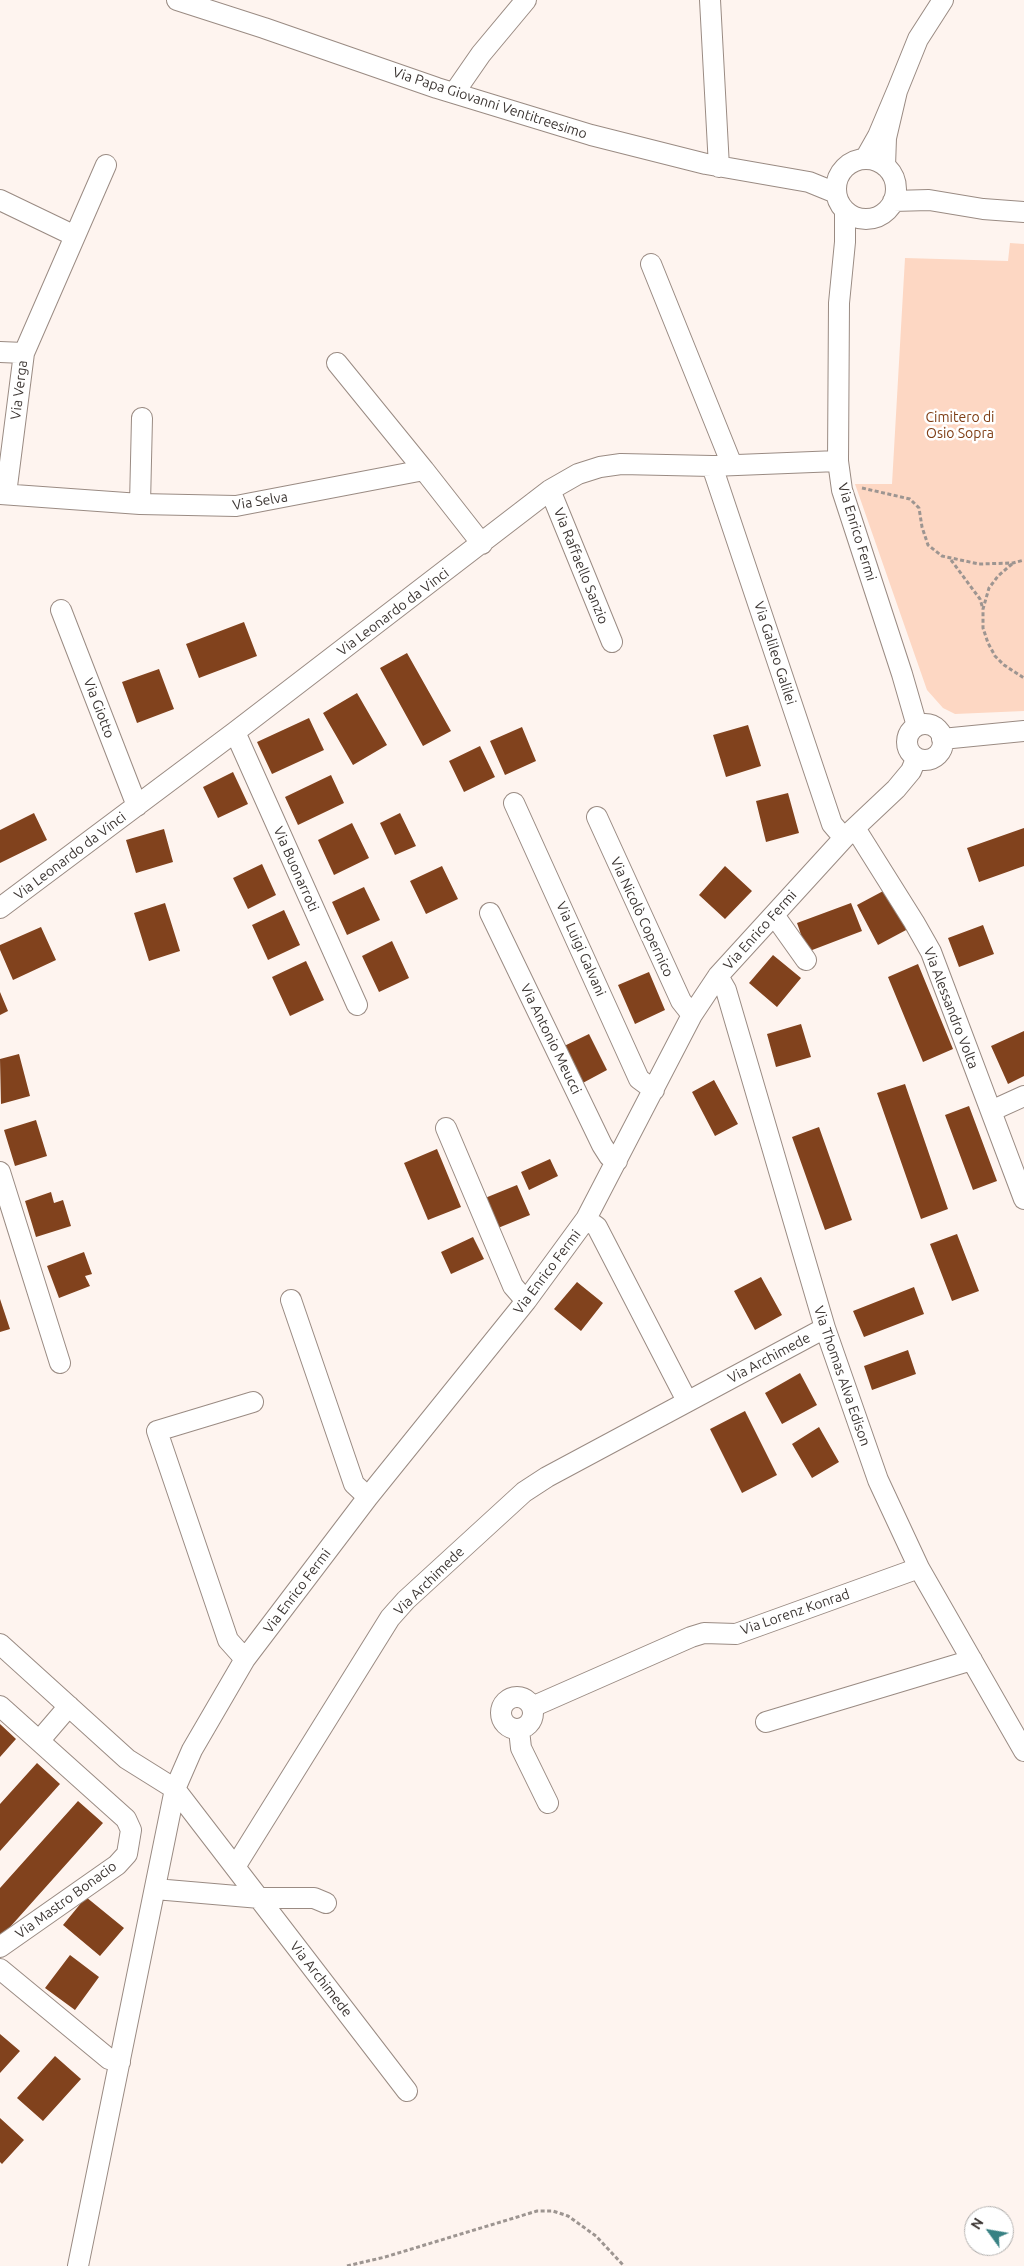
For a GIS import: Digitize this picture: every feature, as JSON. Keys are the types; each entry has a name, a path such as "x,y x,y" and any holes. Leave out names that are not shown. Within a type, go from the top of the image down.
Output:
{"street":[{"name":"Via Papa Giovanni Ventitreesimo","path":"177,0 454,93 591,135 720,167 837,185 850,164 865,159"},
{"path":"454,93 480,54 526,0"},
{"path":"710,0 720,167"},
{"path":"837,185 839,203 853,215 876,218 884,213 894,193 893,176 885,166 873,160 865,159 886,118 918,39 943,0"},
{"path":"885,166 886,138 897,92"},
{"name":"Via Verga","path":"3,494 24,353 106,165"},
{"path":"894,193 983,208 1024,212"},
{"path":"0,200 75,236"},
{"name":"Via Enrico Fermi","path":"853,215 845,242 839,303 838,460 842,490 917,726"},
{"path":"651,264 732,465"},
{"path":"0,352 24,353"},
{"path":"337,363 482,544"},
{"path":"140,504 142,418"},
{"name":"Via Leonardo da Vinci","path":"0,908 235,732 550,490 578,474 600,467 621,464 712,466 838,460"},
{"name":"Via Galileo Galilei","path":"712,466 832,824 849,833"},
{"name":"Via Selva","path":"3,494 140,504 236,506 424,470"},
{"name":"Via Raffaello Sanzio","path":"550,490 612,642"},
{"name":"Via Giotto","path":"61,610 137,806"},
{"path":"926,724 934,727 942,739 942,748 932,759 924,761 916,759 910,753 907,746 909,732 917,726 926,724"},
{"path":"942,739 1024,731"},
{"name":"Via Buonarroti","path":"235,732 357,1005"},
{"name":"Via Enrico Fermi","path":"78,2266 175,1789 192,1750 245,1659 368,1497 526,1301 586,1219 692,1015 718,976 849,833 896,789 910,771 916,759"},
{"name":"Via Luigi Galvani","path":"514,803 639,1078 654,1090"},
{"name":"Via Nicolò Copernico","path":"596,817 681,1001 692,1015"},
{"name":"Via Alessandro Volta","path":"849,833 914,922 930,952 1024,1199"},
{"name":"Via Antonio Meucci","path":"490,913 602,1145 609,1156 617,1161"},
{"path":"774,915 806,960"},
{"name":"Via Thomas Alva Edison","path":"718,976 726,990 825,1328 878,1480 919,1568 1024,1752"},
{"path":"991,1111 1024,1096"},
{"path":"446,1128 513,1286 526,1301"},
{"path":"0,1172 60,1363"},
{"path":"586,1219 596,1226 687,1401"},
{"path":"291,1300 354,1484 368,1497"},
{"name":"Via Archimede","path":"235,1867 390,1618 406,1600 524,1492 547,1477 825,1328"},
{"path":"245,1659 228,1640 157,1431 253,1402"},
{"name":"Via Lorenz Konrad","path":"532,1706 691,1636 704,1633 736,1634 919,1568"},
{"path":"0,1644 127,1759 175,1789"},
{"path":"766,1722 972,1660"},
{"path":"519,1697 529,1702 532,1706 532,1720 528,1725 519,1730 509,1728 504,1724 501,1717 503,1705 507,1700 519,1697"},
{"name":"Via Mastro Bonacio","path":"0,1706 126,1818 131,1830 127,1854 117,1865 0,1947"},
{"path":"38,1741 69,1706"},
{"path":"519,1730 521,1748 548,1803"},
{"name":"Via Archimede","path":"175,1789 407,2091"},
{"path":"155,1890 260,1898 314,1898 326,1903"},
{"path":"0,1969 109,2059 120,2062"}],"path":[{"path":"842,490 861,488 910,499 919,508 922,527 928,545 942,556 979,564 1013,563 1024,560"},
{"path":"950,559 980,599 983,609"},
{"path":"1013,563 998,576 989,588 983,609 983,628 995,656 1004,665 1024,678"},
{"path":"347,2266 385,2257 505,2219 537,2210 545,2210 568,2216 596,2236 624,2266"}],"green space":[{"name":"Cimitero di Osio Sopra","path":"1010,243 1024,244 1024,711 955,714 943,708 927,690 855,484 892,484 905,258 1008,261"}],"building":[{"path":"244,622 257,656 199,678 186,644"},
{"path":"407,653 451,731 423,746 380,668"},
{"path":"159,669 174,709 137,723 122,682"},
{"path":"357,693 387,745 353,765 323,713"},
{"path":"309,718 324,750 272,774 257,742"},
{"path":"748,725 761,766 726,777 713,735"},
{"path":"522,727 536,761 505,775 490,741"},
{"path":"480,746 495,777 464,792 449,761"},
{"path":"233,772 248,804 218,818 203,787"},
{"path":"331,775 344,803 298,825 285,797"},
{"path":"788,793 799,833 766,842 756,801"},
{"path":"34,813 47,840 0,863 0,830"},
{"path":"400,813 416,846 395,855 380,823"},
{"path":"352,823 369,858 334,875 318,840"},
{"path":"1024,828 1024,866 979,882 967,848"},
{"path":"164,829 173,862 136,873 126,840"},
{"path":"262,864 276,895 248,909 233,878"},
{"path":"442,866 458,899 426,914 410,881"},
{"path":"725,866 752,891 725,919 699,895"},
{"path":"364,887 380,920 347,935 332,902"},
{"path":"887,889 908,929 878,945 857,905"},
{"path":"165,903 180,951 149,961 134,913"},
{"path":"851,903 862,931 807,952 797,923"},
{"path":"284,910 300,945 268,960 252,925"},
{"path":"983,925 994,954 959,967 948,938"},
{"path":"41,927 56,960 13,980 0,950 0,945"},
{"path":"392,941 409,978 379,992 362,956"},
{"path":"773,955 801,978 777,1007 749,983"},
{"path":"306,961 324,1000 290,1016 272,977"},
{"path":"918,964 953,1049 923,1062 888,977"},
{"path":"649,972 665,1010 635,1024 618,985"},
{"path":"0,992 8,1011 0,1015"},
{"path":"801,1024 811,1057 776,1067 767,1034"},
{"path":"1024,1031 1024,1076 1008,1084 991,1046"},
{"path":"589,1034 607,1070 579,1085 560,1048"},
{"path":"19,1054 30,1096 1,1104 0,1059"},
{"path":"714,1080 738,1124 715,1136 692,1092"},
{"path":"905,1084 948,1209 921,1219 877,1093"},
{"path":"969,1106 997,1181 973,1190 945,1115"},
{"path":"36,1120 47,1156 15,1166 4,1130"},
{"path":"819,1127 852,1220 825,1230 792,1137"},
{"path":"437,1149 461,1207 428,1220 404,1163"},
{"path":"550,1159 558,1176 529,1190 521,1172"},
{"path":"517,1185 530,1215 498,1228 485,1198"},
{"path":"51,1192 54,1203 63,1200 71,1226 36,1237 25,1201"},
{"path":"957,1234 979,1291 952,1301 930,1244"},
{"path":"473,1237 484,1259 451,1274 441,1252"},
{"path":"84,1252 92,1274 85,1276 90,1286 59,1298 47,1266"},
{"path":"761,1277 782,1315 755,1330 734,1291"},
{"path":"577,1282 603,1303 581,1331 554,1309"},
{"path":"914,1287 924,1314 864,1337 853,1311"},
{"path":"0,1299 10,1329 0,1332"},
{"path":"908,1350 916,1374 872,1390 864,1366"},
{"path":"800,1373 817,1405 782,1424 765,1393"},
{"path":"745,1411 777,1475 742,1493 710,1429"},
{"path":"819,1427 839,1462 812,1478 792,1444"},
{"path":"0,1724 16,1739 0,1757"},
{"path":"37,1763 60,1784 0,1851 0,1804"},
{"path":"78,1801 103,1823 2,1936 0,1935 0,1888"},
{"path":"86,1897 124,1928 100,1956 63,1925"},
{"path":"70,1955 99,1977 75,2010 45,1988"},
{"path":"0,2034 20,2051 0,2073"},
{"path":"55,2056 81,2079 43,2121 17,2098"},
{"path":"0,2118 24,2140 2,2164 0,2162"}]}
